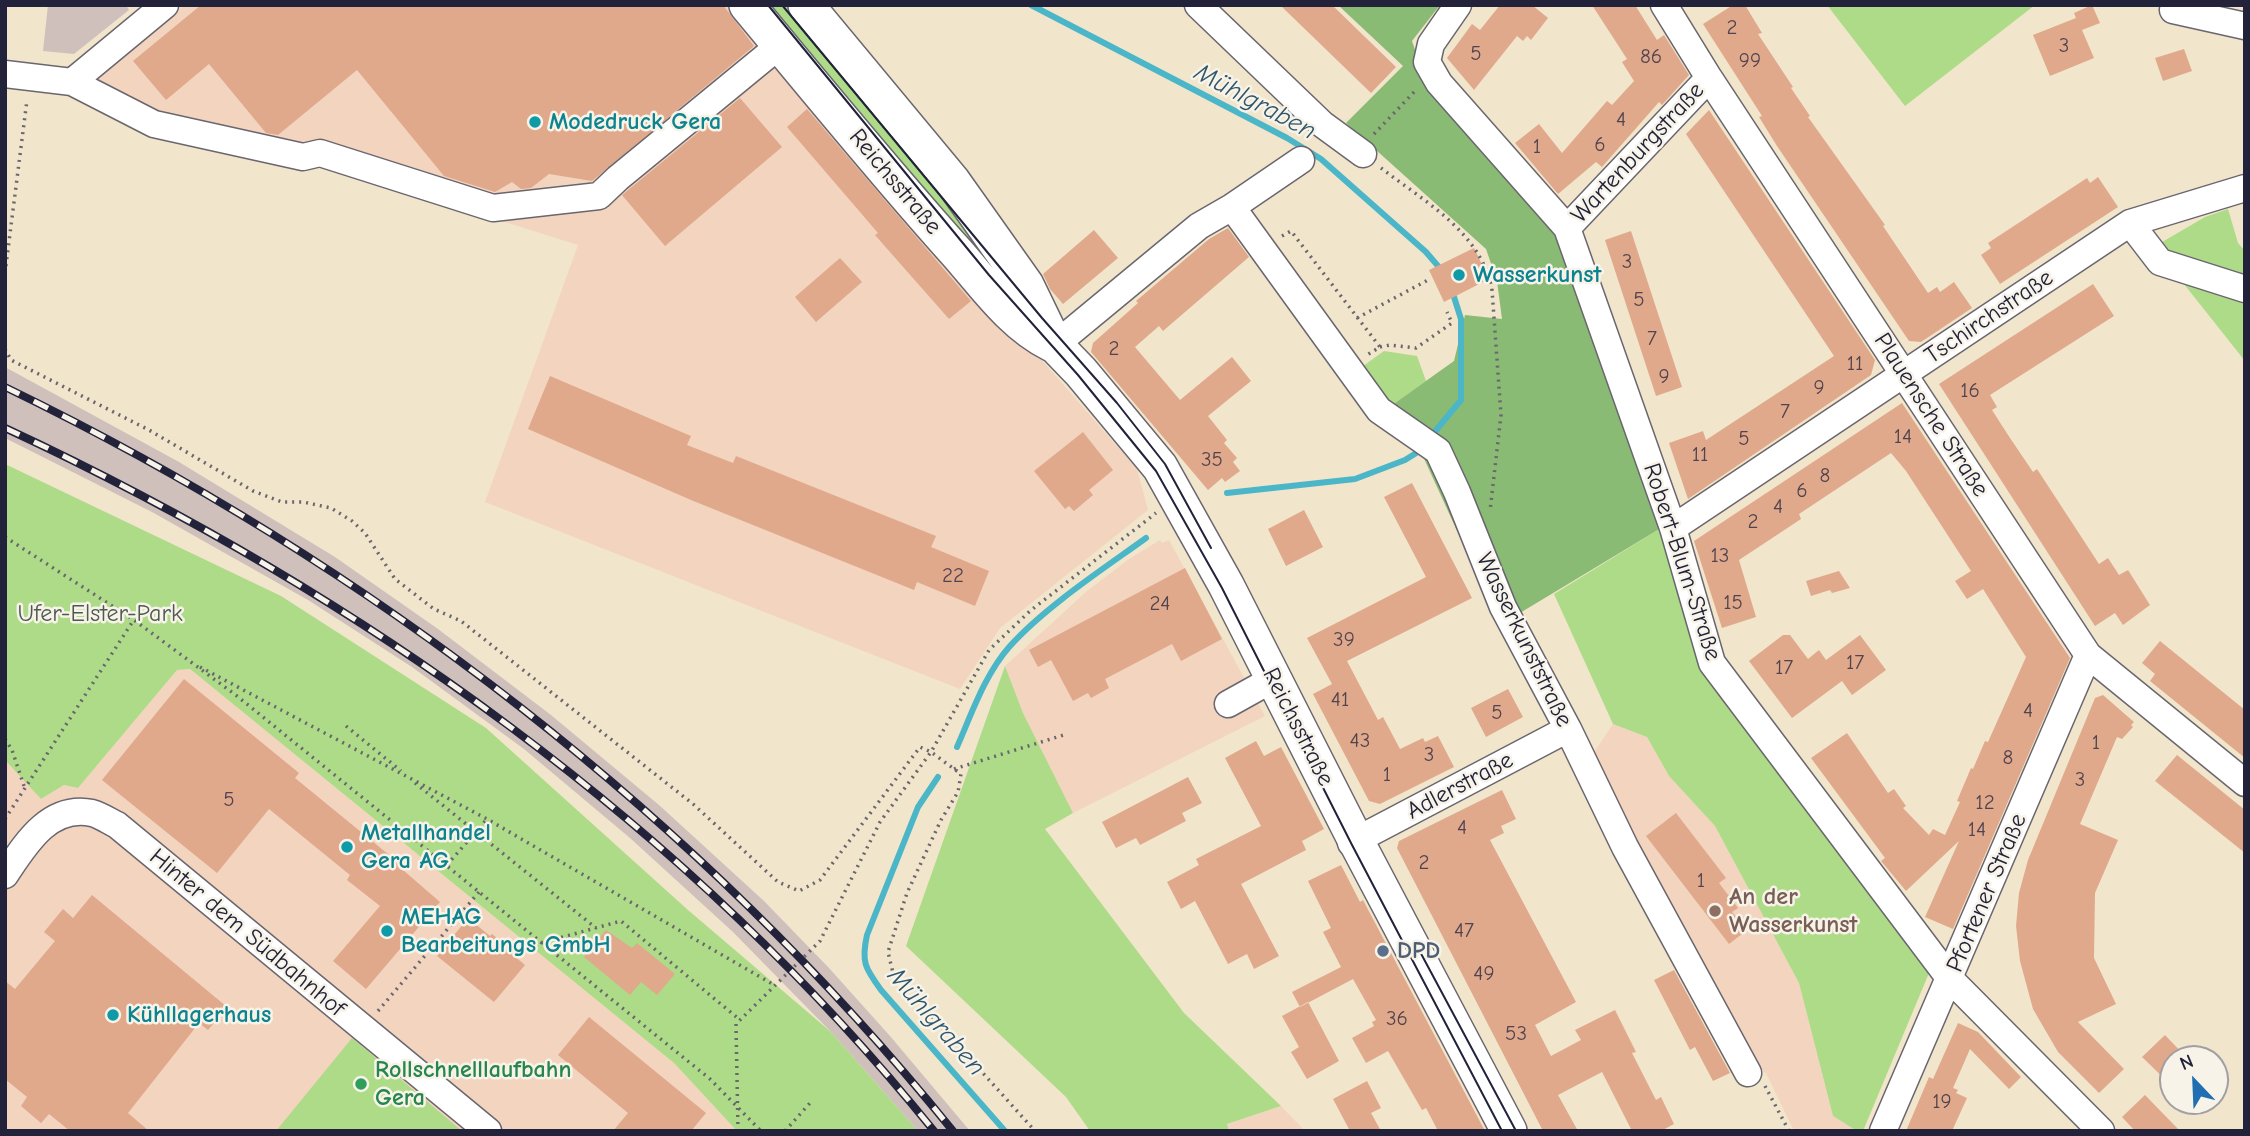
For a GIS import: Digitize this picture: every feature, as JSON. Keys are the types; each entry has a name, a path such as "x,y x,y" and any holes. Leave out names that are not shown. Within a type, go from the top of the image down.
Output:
{"main road":[{"name":"Reichsstraße","path":"747,5 920,213 1001,303 1026,330 1055,345"},
{"name":"Reichsstraße","path":"806,5 953,182 1026,285 1055,345 1160,467 1226,585 1354,842 1509,1131"}],"street":[{"path":"72,82 165,5"},
{"path":"1198,5 1322,124 1361,152"},
{"path":"1436,78 1427,62 1431,44 1458,5"},
{"name":"Plauensche Straße","path":"1675,9 1709,78 2088,655 2245,783"},
{"path":"2173,10 2245,26"},
{"path":"18,76 72,82 155,124 303,157 320,153 493,208 599,196 780,45"},
{"name":"Robert-Blum-Straße","path":"1436,78 1567,228 1673,528 1712,663 1950,979 2101,1131"},
{"name":"Wartenburgstraße","path":"1567,228 1709,78"},
{"path":"1055,345 1199,226 1301,160"},
{"name":"Tschirchstraße","path":"1673,528 2130,223 2245,188"},
{"name":"Wasserkunststraße","path":"1232,207 1379,410 1437,451 1457,492 1495,590 1568,729 1625,846 1748,1073"},
{"path":"2130,223 2160,262 2245,289"},
{"name":"Pfortener Straße","path":"1883,1131 2088,655"},
{"path":"1228,704 1273,679"},
{"name":"Adlerstraße","path":"1354,842 1568,729"},
{"name":"Hinter dem Südbahnhof","path":"5,875 38,830 62,813 92,813 117,825 488,1131"}],"path":[{"path":"5,273 18,76"},
{"path":"1436,78 1361,152 1458,229 1479,254 1489,275 1501,415 1489,519"},
{"path":"1262,247 1291,231 1380,347"},
{"path":"1357,318 1428,280"},
{"path":"1348,367 1380,347 1390,345 1416,348 1452,323 1447,312"},
{"path":"5,349 11,360 149,430 253,491 282,502 303,502 331,508 352,521 365,533 395,579 434,609 461,621 683,796 778,883 799,891 820,880 920,747 961,774 958,792 941,820 907,893 888,952 893,973 1035,1131"},
{"path":"738,1131 736,1024 820,941 880,822 931,752 989,650 1008,630 1177,496"},
{"path":"5,537 134,620 237,696 710,1079 761,1131"},
{"path":"5,819 134,620"},
{"path":"186,660 487,819 774,985"},
{"path":"346,726 596,928"},
{"path":"954,769 1068,734"},
{"path":"5,739 12,750 25,790"},
{"path":"446,865 487,819"},
{"path":"364,1028 478,892"},
{"path":"541,943 621,921 740,1020"},
{"path":"1748,1073 1761,1079 1789,1131"},
{"path":"785,1131 810,1103"}],"shaded area":[{"path":"48,5 126,5 129,10 74,54 43,51"},
{"path":"184,5 732,5 1137,469 1148,510 1000,628 960,689 485,502 578,245 84,89"},
{"path":"5,367 179,462 335,557 438,629 551,715 659,805 764,901 890,1036 970,1131 918,1131 831,1032 733,932 630,838 524,749 412,667 308,600 152,512 5,438"},
{"path":"1160,540 1162,543 1169,540 1265,716 1073,813 1023,713 1005,666 1087,591 1129,559"},
{"path":"190,669 674,1063 737,1131 5,1131 5,760 41,799 64,785 78,788 177,670"},
{"name":"An der Wasserkunst","path":"1613,724 1647,737 1669,776 1715,826 1799,983 1833,1116 1857,1131 1794,1131 1766,1073 1751,1066 1589,760"},
{"path":"1281,1106 1305,1131 1229,1131 1227,1124"}],"green space":[{"path":"757,5 800,5 1034,317"},
{"path":"1338,5 1440,5 1412,41 1422,70 1558,234 1661,528 1500,625 1411,430 1388,408 1454,361 1465,315 1502,319 1497,281 1486,249 1346,123 1403,66"},
{"path":"1827,5 2035,5 1905,106"},
{"path":"2228,209 2238,243 2245,251 2245,281 2164,256 2157,245 2205,217"},
{"path":"2176,274 2245,296 2245,361"},
{"path":"1384,351 1417,356 1426,381 1388,408 1359,369"},
{"name":"Ufer-Elster-Park","path":"5,464 281,596 486,728 688,910 831,1032 918,1131 737,1131 674,1063 190,669 177,670 78,788 64,785 41,799 5,760"},
{"path":"1661,528 1705,669 1929,973 1863,1131 1857,1131 1833,1116 1799,983 1715,826 1669,776 1647,737 1613,724 1554,594"},
{"path":"1005,666 1023,713 1073,813 1045,829 1184,1013 1281,1106 1227,1124 1229,1131 1090,1131 1066,1097 906,946"},
{"name":"Rollschnelllaufbahn Gera","path":"352,1038 462,1131 276,1131"}],"building":[{"name":"Modedruck Gera","path":"201,5 723,5 754,46 592,181 549,174 531,188 521,189 512,182 495,192 444,176 357,70 278,135 266,133 209,64 166,100 133,61"},
{"path":"1280,5 1332,5 1396,67 1371,93"},
{"path":"1500,5 1532,5 1548,18 1531,40 1527,36 1523,41 1517,36 1474,90 1447,58 1472,24 1480,30"},
{"path":"1592,5 1635,5 1657,40 1664,35 1689,75 1662,105 1659,102 1602,167 1596,162 1558,194 1515,143 1539,124 1562,153 1607,101 1612,105 1634,81 1622,62 1627,59"},
{"path":"1733,5 1745,5 1762,33 1758,34 1793,87 1791,88 1810,116 1808,117 1885,225 1883,226 1928,293 1937,287 1940,292 1954,282 1972,308 1921,342 1909,341 1777,146 1759,117 1762,116 1703,24"},
{"path":"2092,5 2100,23 2082,30 2094,58 2050,76 2033,35 2076,18 2074,13"},
{"path":"2184,49 2192,71 2163,81 2155,58"},
{"path":"740,98 782,147 665,246 622,195"},
{"path":"807,109 971,301 949,319 875,235 878,233 787,127"},
{"path":"1709,110 1875,360 1871,375 1688,499 1669,443 1703,431 1706,440 1834,356 1686,134"},
{"path":"2098,177 2118,207 2000,284 1981,255 1991,248 1988,243 2087,178 2090,183"},
{"path":"1228,228 1249,257 1163,331 1159,326 1135,347 1180,400 1232,357 1251,381 1208,416 1227,440 1224,443 1237,458 1233,462 1240,471 1225,482 1222,478 1208,490 1091,352 1093,343 1138,303 1136,301 1209,239"},
{"path":"1094,230 1118,258 1063,304 1050,289 1043,274"},
{"path":"1631,231 1682,387 1656,396 1605,240"},
{"name":"Wasserkunst","path":"1474,248 1489,279 1444,302 1429,270"},
{"path":"840,258 862,282 816,322 795,297"},
{"path":"2093,284 2114,316 1990,395 1997,407 1992,410 2010,438 2033,472 2037,469 2099,564 2108,558 2119,575 2128,570 2150,605 2123,625 2115,613 2095,626 1939,384"},
{"path":"550,376 691,436 687,445 733,463 736,456 936,536 931,547 989,571 975,606 917,582 914,590 691,500 528,429"},
{"path":"1902,403 2070,658 1953,929 1925,917 1959,841 1906,891 1881,861 1885,858 1811,758 1847,733 1888,793 1894,789 1906,806 1903,808 1929,835 1933,829 1945,835 1971,768 1973,769 1985,741 1988,742 2026,657 1983,589 1967,599 1955,581 1971,571 1906,471 1891,453 1799,514 1801,519 1739,560 1756,617 1722,628 1694,541"},
{"path":"1083,432 1113,470 1089,490 1093,495 1074,511 1069,506 1065,509 1034,471"},
{"path":"1412,483 1472,598 1347,661 1378,720 1383,717 1400,749 1423,738 1425,742 1438,736 1454,767 1380,804 1369,801 1313,694 1332,684 1307,638 1426,577 1384,497"},
{"path":"1304,510 1323,547 1286,566 1268,529"},
{"path":"1185,568 1222,639 1181,661 1172,644 1105,679 1109,688 1091,698 1088,693 1073,701 1051,660 1038,667 1029,650"},
{"path":"1839,571 1850,588 1811,596 1806,581"},
{"path":"1783,635 1790,635 1808,659 1819,650 1826,660 1860,635 1886,670 1852,695 1842,681 1792,718 1749,661"},
{"path":"2160,641 2245,710 2245,758 2150,681 2155,674 2142,663"},
{"path":"184,679 299,773 295,778 405,868 403,870 440,902 366,989 333,961 380,906 347,880 350,875 269,809 217,873 102,780"},
{"path":"1508,689 1523,717 1486,737 1471,708"},
{"path":"2103,695 2134,722 2122,739 2117,737 2080,824 2118,840 2095,893 2094,958 2116,1004 2078,1022 2124,1069 2099,1093 2058,1052 2033,1009 2020,961 2016,926 2019,893 2028,860 2095,698"},
{"path":"1256,741 1264,756 1281,747 1324,829 1302,841 1306,850 1241,884 1279,956 1254,969 1247,954 1228,964 1195,901 1181,909 1167,882 1199,865 1196,859 1261,826 1225,758"},
{"path":"2177,755 2245,810 2245,853 2155,781"},
{"path":"1188,777 1202,803 1182,813 1186,821 1140,845 1136,838 1116,848 1102,822"},
{"path":"1502,790 1516,819 1501,826 1504,833 1490,840 1576,1002 1535,1025 1551,1056 1581,1040 1575,1030 1615,1010 1636,1052 1632,1053 1656,1100 1661,1097 1674,1124 1661,1131 1632,1131 1602,1072 1558,1095 1578,1131 1543,1131 1397,848 1399,841"},
{"path":"1676,813 1726,878 1719,883 1738,908 1732,912 1747,930 1729,944 1646,836"},
{"path":"1341,865 1360,902 1363,900 1485,1131 1438,1131 1426,1108 1422,1110 1388,1051 1366,1063 1352,1038 1374,1026 1372,1022 1376,1020 1353,979 1300,1007 1292,992 1341,967 1323,932 1331,928 1308,881"},
{"name":"Kühllagerhaus","path":"92,895 227,1007 208,1030 199,1023 128,1113 149,1131 70,1131 49,1114 41,1123 21,1106 27,1097 5,1079 5,981 15,989 55,941 44,932 63,909 73,918"},
{"path":"468,918 490,936 492,934 525,965 494,1002 437,956"},
{"path":"606,930 632,948 637,943 675,974 657,995 641,982 630,995 584,957"},
{"path":"1674,970 1730,1073 1713,1081 1695,1047 1690,1050 1654,980"},
{"path":"1308,1002 1339,1061 1307,1079 1291,1052 1299,1047 1282,1016"},
{"path":"589,1017 706,1113 691,1131 613,1131 628,1113 558,1055"},
{"path":"1958,1023 1978,1032 2021,1077 2009,1089 1970,1049 1953,1088 1958,1090 1956,1093 1967,1098 1952,1131 1906,1131 1929,1077 1933,1079"},
{"path":"2165,1035 2175,1045 2159,1045 2159,1073 2142,1057"},
{"path":"1367,1081 1381,1108 1371,1113 1381,1131 1350,1131 1333,1099"},
{"path":"2145,1095 2159,1109 2159,1115 2164,1115 2180,1131 2135,1131 2122,1117"}],"waterway":[{"name":"Mühlgraben","path":"1031,5 1287,138 1321,159 1426,252 1438,266"},
{"name":"Mühlgraben","path":"1432,435 1461,400 1461,319 1454,297"},
{"name":"Mühlgraben","path":"1227,493 1355,479 1405,460 1421,450"},
{"name":"Mühlgraben","path":"957,747 986,681 1010,646 1057,603 1146,538"},
{"name":"Mühlgraben","path":"938,777 918,807 867,935 864,952 866,964 881,990 1005,1131"}],"tram line":[{"path":"768,5 989,275 1078,375 1156,471 1222,588 1351,843 1502,1131"},
{"path":"782,5 1042,318 1117,403 1165,464 1211,548"},
{"path":"1418,948 1516,1131"}],"railway":[{"path":"5,387 140,457 271,533 398,617 520,707 637,804 748,907 854,1016 953,1131"},
{"path":"5,428 137,493 265,564 390,642 510,727 625,818 735,915 838,1020 934,1131"}],"place":[{"name":"Modedruck Gera","path":"535,122"},
{"name":"Wasserkunst","path":"1459,275"},
{"name":"Metallhandel Gera AG","path":"347,847"},
{"name":"An der Wasserkunst","path":"1715,911"},
{"name":"MEHAG Bearbeitungs GmbH","path":"387,931"},
{"name":"DPD","path":"1383,951"},
{"name":"Kühllagerhaus","path":"113,1015"},
{"name":"Rollschnelllaufbahn Gera","path":"361,1084"}]}
